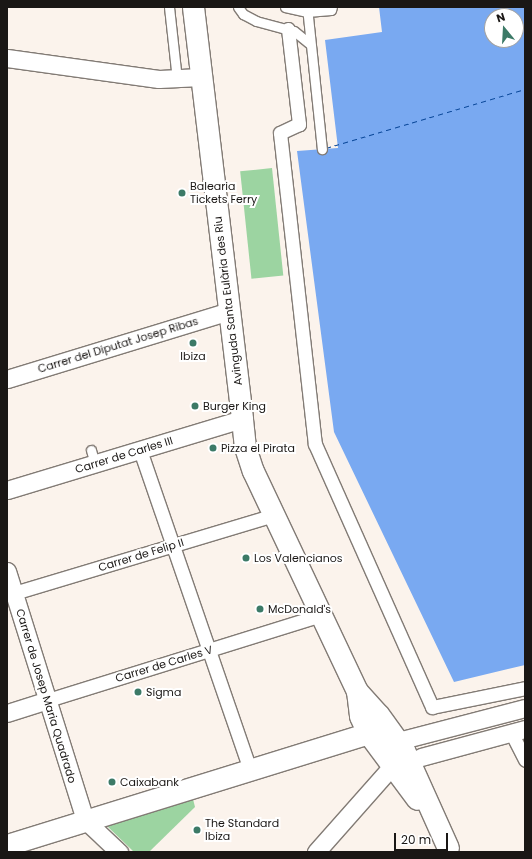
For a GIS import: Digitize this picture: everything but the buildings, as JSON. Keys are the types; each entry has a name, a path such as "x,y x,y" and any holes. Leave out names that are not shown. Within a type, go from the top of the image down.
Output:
{"street":[{"name":"Avinguda Santa Eulària des Riu","path":"192,7 230,311 245,447 252,471 357,691 369,725 398,741 408,761"},
{"path":"288,30 299,124 280,133 315,444 432,707 525,688"},
{"path":"7,58 159,79 177,79 201,76"},
{"name":"Carrer del Diputat Josep Ribas","path":"7,379 230,311"},
{"name":"Carrer de Carles III","path":"7,490 93,457 140,450 242,419"},
{"path":"140,450 250,769"},
{"name":"Carrer de Felip II","path":"10,594 274,515"},
{"name":"Carrer de Josep Maria Quadrado","path":"7,571 10,594 48,700 85,820"},
{"name":"Carrer de Carles V","path":"7,713 321,615"},
{"path":"398,741 465,722 525,708"},
{"path":"505,713 501,720 502,725 518,732"},
{"path":"465,722 476,732 473,744"},
{"path":"7,845 250,769 369,725 408,761 449,850"},
{"path":"316,852 352,811 408,761 518,732"},
{"path":"518,732 523,753"},
{"path":"85,820 119,852"}],"lane":[{"path":"169,7 177,79"},
{"path":"238,7 243,14 256,21 294,31 310,44"},
{"path":"285,7 307,10 331,10 332,7"},
{"path":"307,10 322,149"}],"green space":[{"path":"272,168 283,275 251,279 240,171"},
{"path":"193,799 195,807 149,852 134,852 107,826"}],"water":[{"path":"379,7 525,7 525,665 454,682 334,432 297,151 338,148 325,40 382,32"}],"ferry route":[{"path":"326,148 525,89"}],"place":[{"name":"Balearia Tickets Ferry","path":"182,193"},
{"name":"Ibiza","path":"193,343"},
{"name":"Burger King","path":"195,406"},
{"name":"Pizza el Pirata","path":"213,448"},
{"name":"Los Valencianos","path":"246,558"},
{"name":"McDonald's","path":"260,609"},
{"name":"Sigma","path":"138,692"},
{"name":"Caixabank","path":"112,782"},
{"name":"The Standard Ibiza","path":"197,830"}]}
